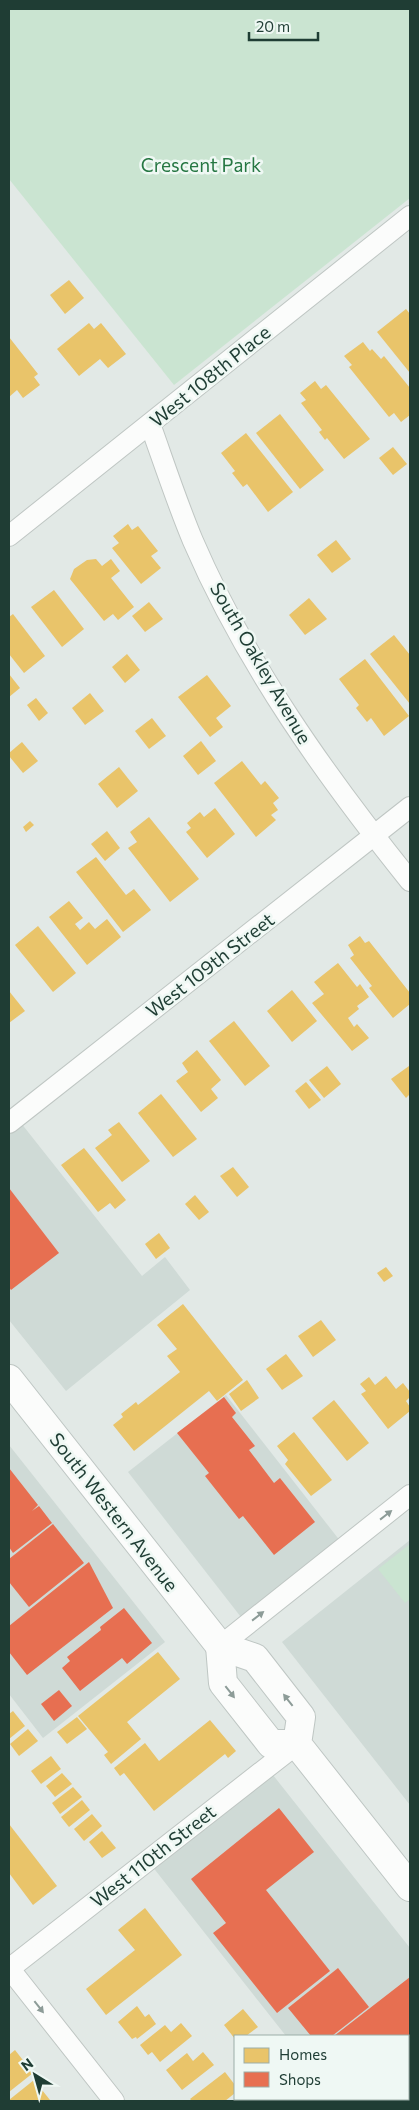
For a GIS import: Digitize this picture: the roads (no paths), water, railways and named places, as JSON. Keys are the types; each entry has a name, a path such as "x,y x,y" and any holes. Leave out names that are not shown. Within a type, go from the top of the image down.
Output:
{"main road":[{"name":"South Western Avenue","path":"9,1379 220,1646"},
{"path":"297,1744 271,1744 223,1683 220,1646 255,1658 301,1717 297,1744 410,1887"}],"street":[{"name":"West 108th Place","path":"9,536 410,216"},
{"name":"South Oakley Avenue","path":"150,424 193,541 233,622 286,714 321,765 410,881"},
{"name":"West 109th Street","path":"9,1123 410,807"},
{"path":"220,1646 410,1495"},
{"name":"West 110th Street","path":"9,1968 297,1744"},
{"path":"9,1968 114,2101"}],"park label":[{"name":"Crescent Park","path":"201,165"}]}
